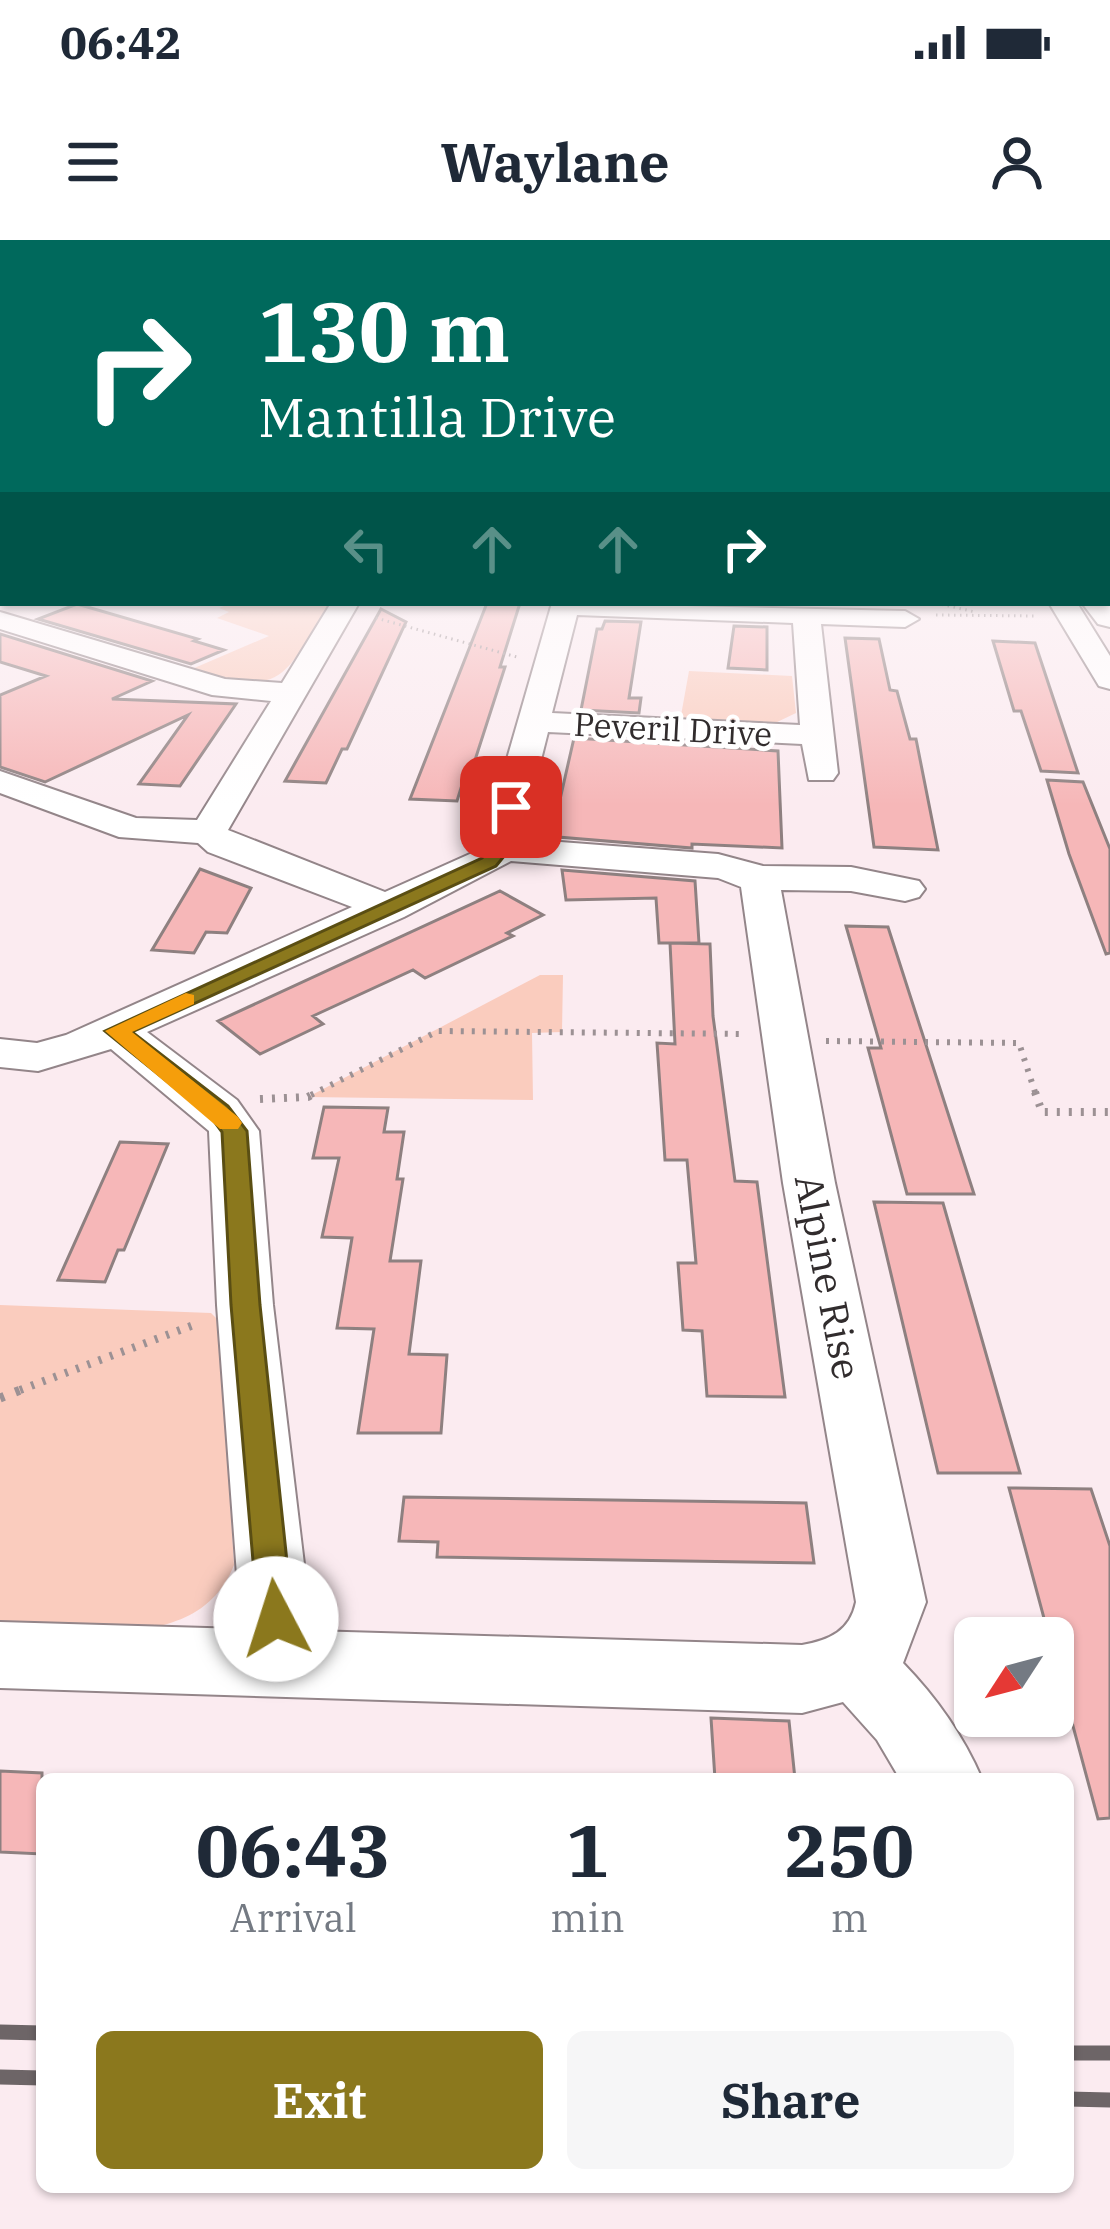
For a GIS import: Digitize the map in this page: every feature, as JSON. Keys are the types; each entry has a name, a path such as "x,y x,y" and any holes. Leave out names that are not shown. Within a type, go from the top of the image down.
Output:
{"street":[{"path":"208,832 336,619"},
{"path":"0,1053 49,1055 116,1031 489,862 500,849 562,619"},
{"name":"Peveril Drive","path":"806,619 821,773"},
{"path":"899,619 905,619"},
{"path":"1073,619 1110,680"},
{"path":"0,620 223,688 291,693"},
{"name":"Peveril Drive","path":"532,722 814,735"},
{"path":"0,781 132,830 208,832 221,844 390,908"},
{"path":"500,849 718,866 755,878 851,879 905,890"},
{"name":"Alpine Rise","path":"755,878 763,890 809,1183 891,1602 882,1637 856,1665"},
{"path":"116,1031 207,1101 229,1122 236,1142 245,1305 280,1664"},
{"path":"0,1655 802,1679 856,1665 903,1715 940,1773"}],"path":[{"path":"388,619 548,665"},
{"path":"207,1101 308,1097 438,1031 1019,1043 1042,1112 1110,1112"},
{"path":"0,1398 245,1305"}],"shaded area":[{"path":"219,619 321,619 288,667 276,676 245,681 192,669 269,636"},
{"path":"689,671 792,676 796,713 773,724 680,721"},
{"path":"540,975 563,975 562,1032 532,1033 533,1100 308,1097"},
{"path":"0,1305 211,1313 219,1321 234,1565 217,1594 194,1613 134,1630 0,1627"}],"building":[{"path":"38,619 128,619 224,650 191,664"},
{"path":"376,619 406,622 347,749 342,749 326,783 285,781"},
{"path":"481,619 515,619 500,667 505,667 466,788 461,788 457,801 410,799"},
{"path":"605,621 641,622 629,698 641,698 639,713 581,710 597,629"},
{"path":"734,626 767,627 767,670 728,668"},
{"path":"0,634 152,681 112,699 236,704 180,786 139,784 188,715 45,782 0,767 0,695 46,676 0,662"},
{"path":"845,638 879,639 890,690 897,691 910,739 916,739 938,850 874,847"},
{"path":"993,641 1035,643 1078,773 1041,771 1021,711 1014,711"},
{"path":"574,738 778,751 782,848 692,844 692,848 558,837 556,817"},
{"path":"1047,780 1083,782 1110,849 1110,953 1106,954 1069,854"},
{"path":"200,869 251,888 227,933 206,932 194,953 152,950"},
{"path":"562,870 695,881 699,943 659,943 656,898 566,900"},
{"path":"500,891 543,915 507,933 513,936 425,978 413,970 313,1016 323,1024 260,1054 218,1021"},
{"path":"846,926 888,927 974,1194 907,1194 868,1048 881,1048"},
{"path":"670,943 710,944 713,1016 735,1181 757,1182 785,1397 707,1396 702,1331 683,1330 678,1263 696,1263 687,1160 665,1160 657,1043 675,1044"},
{"path":"324,1107 388,1108 384,1132 404,1132 397,1179 403,1179 390,1261 421,1261 409,1354 447,1355 441,1433 358,1433 374,1329 337,1328 352,1238 322,1237 339,1158 313,1158"},
{"path":"120,1142 168,1144 124,1250 118,1250 105,1282 58,1280"},
{"path":"874,1202 943,1203 1020,1473 938,1473"},
{"path":"1009,1488 1091,1489 1110,1546 1110,1818 1098,1819 1074,1730 1074,1617 1044,1617"},
{"path":"404,1497 806,1503 814,1563 437,1557 438,1542 399,1541"},
{"path":"711,1718 789,1721 794,1773 715,1773"},
{"path":"0,1771 42,1773 36,1773 36,1854 0,1852"}],"railway":[{"path":"0,2032 36,2033"},
{"path":"1074,2053 1110,2053"},
{"path":"0,2077 36,2078"},
{"path":"1074,2099 1110,2100"}],"slow traffic":[{"path":"186,1000 116,1031 220,1111 229,1123"}],"route":[{"path":"276,1619 245,1305 234,1131 220,1111 116,1031 489,862 500,849 511,807"}]}
